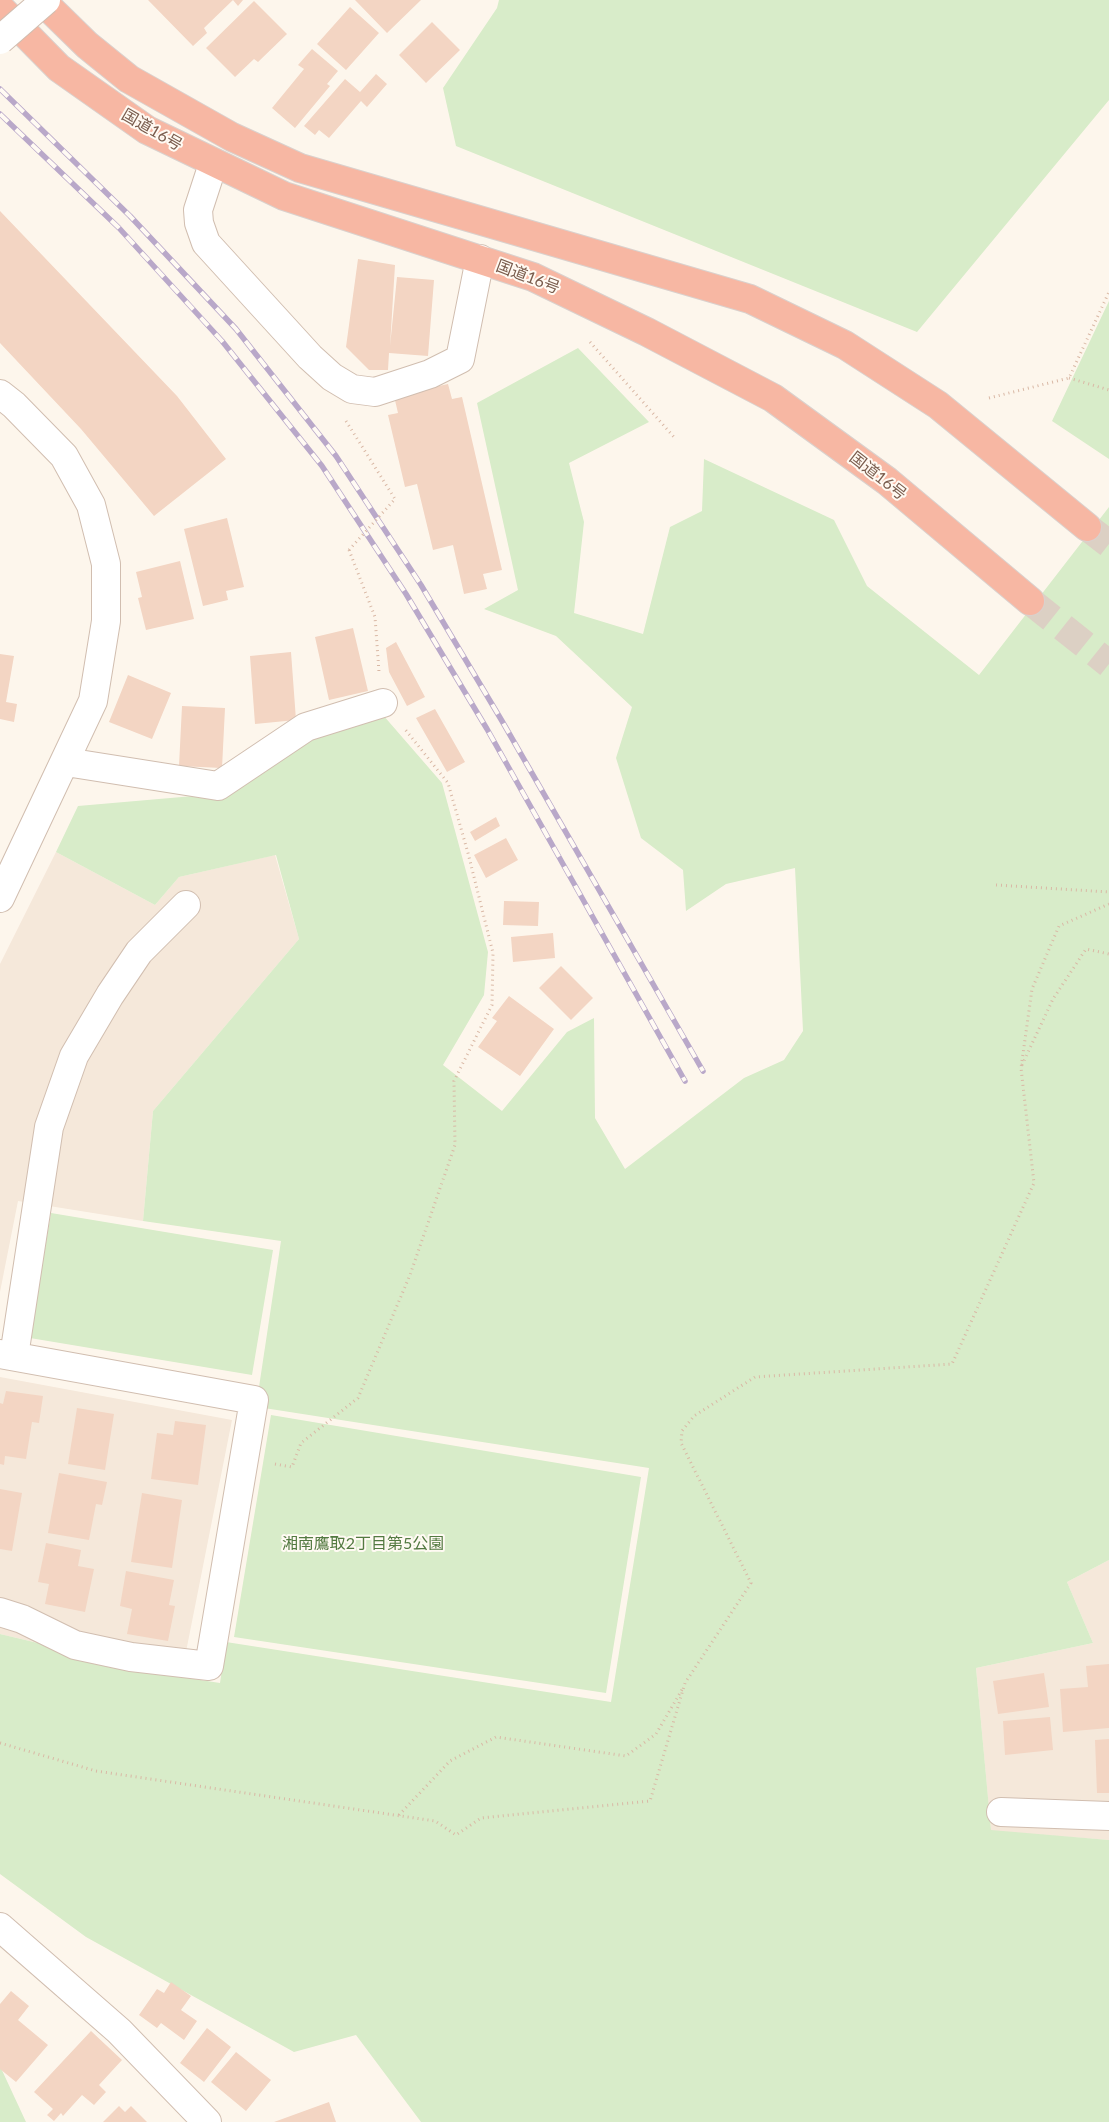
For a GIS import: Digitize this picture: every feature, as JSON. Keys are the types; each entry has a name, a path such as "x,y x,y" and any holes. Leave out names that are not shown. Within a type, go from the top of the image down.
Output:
{"highway":[{"name":"国道16号","path":"41,0 87,45 129,79 232,137 300,168 750,300 845,345 938,406 1087,527"},
{"name":"国道16号","path":"0,8 59,68 101,100 147,130 213,164 284,196 534,276 774,398 886,481 1030,601"}],"street":[{"path":"0,40 46,0"},
{"path":"213,164 198,210 199,223 206,243 310,357 332,377 352,389 376,392 430,374 460,359 480,260"},
{"path":"0,394 14,405 64,456 91,505 106,564 106,621 93,701 66,762 0,898"},
{"path":"66,762 218,786 306,727 383,703"},
{"path":"0,1612 22,1619 76,1644 131,1657 209,1666 254,1400 7,1355 48,1127 74,1056 110,995 139,952 186,905"},
{"path":"1001,1812 1109,1816"},
{"path":"0,1927 119,2031 207,2122"}],"path":[{"path":"1069,378 1109,292"},
{"path":"584,336 674,437"},
{"path":"989,398 1069,378 1109,390"},
{"path":"292,1467 301,1443 358,1398 410,1274 455,1145 454,1081 492,1005 492,952 468,853 448,783 383,703 374,617 349,550 395,499 344,417"},
{"path":"996,885 1109,892"},
{"path":"398,1816 450,1761 496,1737 626,1756 656,1734 685,1683 751,1583 681,1443 682,1431 694,1416 755,1377 952,1364 1034,1183 1021,1068 1032,989 1060,926 1109,904"},
{"path":"1021,1068 1053,999 1086,949 1109,954"},
{"path":"0,1743 96,1771 435,1822 456,1835 481,1818 650,1801 685,1683"}],"shaded area":[{"path":"56,852 155,905 179,877 275,855 299,939 153,1111 143,1221 18,1201 0,1292 0,964"},
{"path":"0,1377 232,1420 181,1677 0,1634"},
{"path":"1109,1560 1109,1840 991,1831 976,1668 1093,1643 1067,1582"}],"green space":[{"path":"499,0 1109,0 1109,100 917,332 456,146 443,88 497,8"},
{"path":"1109,301 1109,459 1052,421"},
{"path":"578,348 649,422 569,463 584,522 574,613 643,634 670,527 702,511 704,459 834,520 867,586 979,675 1109,507 1109,1560 1067,1582 1093,1643 976,1668 991,1830 1109,1840 1109,2122 421,2122 356,2035 294,2052 86,1937 0,1874 0,1634 181,1677 220,1683 226,1642 611,1702 649,1468 264,1408 259,1387 281,1241 143,1221 153,1111 299,939 276,855 179,877 155,905 56,852 78,806 228,793 310,740 383,715 442,783 488,952 484,995 443,1065 502,1111 567,1032 594,1018 595,1118 625,1169 744,1078 784,1060 803,1031 795,868 726,884 686,911 683,870 641,838 616,758 632,707 556,636 484,609 518,590 477,403"},
{"path":"51,1213 273,1250 252,1375 30,1338"},
{"name":"湘南鷹取2丁目第5公園","path":"271,1415 641,1477 606,1693 234,1637"},
{"path":"0,2066 26,2122 0,2122"}],"building":[{"path":"148,0 233,0 204,28 207,33 193,46"},
{"path":"233,0 243,0 238,6"},
{"path":"355,0 421,0 387,33"},
{"path":"254,1 287,34 258,62 254,59 235,77 206,48"},
{"path":"350,7 379,33 346,70 317,44"},
{"path":"432,22 460,50 426,83 399,55"},
{"path":"312,49 338,71 327,84 330,86 295,128 272,108 304,69 298,65"},
{"path":"376,74 387,84 367,107 361,101 329,138 319,130 315,135 304,126 345,79 360,92"},
{"path":"0,211 177,396 226,459 154,516 81,429 0,343"},
{"path":"358,259 395,265 390,346 397,277 434,280 428,356 389,353 388,370 369,370 346,347"},
{"path":"448,384 452,399 462,397 502,570 483,574 487,589 464,594 453,545 433,550 417,484 405,487 388,415 398,413 394,396"},
{"path":"227,518 244,587 226,591 228,600 203,606 184,529"},
{"path":"180,561 194,619 146,630 138,598 142,597 136,572"},
{"path":"353,628 368,691 329,700 315,637"},
{"path":"396,642 425,697 407,706 389,672 386,648"},
{"path":"291,652 296,720 255,724 250,656"},
{"path":"0,654 14,656 6,702 17,704 14,722 0,719"},
{"path":"128,675 171,693 152,739 109,722"},
{"path":"182,706 225,708 222,768 179,766"},
{"path":"435,709 465,762 447,772 416,718"},
{"path":"496,817 500,826 475,841 470,832"},
{"path":"506,838 518,860 486,878 474,855"},
{"path":"504,901 539,902 538,926 503,925"},
{"path":"553,933 555,958 513,962 511,937"},
{"path":"561,966 593,998 571,1020 539,988"},
{"path":"509,996 554,1029 520,1076 478,1047 497,1021 492,1018"},
{"path":"6,1391 43,1396 39,1423 32,1422 26,1459 5,1456 4,1465 0,1464 0,1403 3,1404"},
{"path":"77,1408 114,1414 105,1470 68,1464"},
{"path":"175,1421 206,1425 198,1485 151,1479 157,1433 173,1435"},
{"path":"59,1473 107,1482 102,1505 96,1504 89,1540 48,1533"},
{"path":"0,1489 22,1493 12,1551 0,1549"},
{"path":"142,1493 182,1500 172,1568 131,1562"},
{"path":"46,1543 81,1550 78,1566 94,1569 85,1612 45,1604 49,1584 38,1582"},
{"path":"126,1571 174,1580 169,1605 175,1606 168,1641 127,1634 132,1609 120,1606"},
{"path":"1109,1664 1109,1728 1063,1732 1060,1689 1088,1687 1086,1666"},
{"path":"1044,1673 1049,1707 998,1714 993,1681"},
{"path":"1050,1717 1053,1750 1005,1755 1003,1721"},
{"path":"1109,1739 1109,1793 1097,1793 1095,1740"},
{"path":"171,1982 191,1996 181,2010 197,2021 184,2040 161,2023 157,2028 139,2015 157,1989 164,1993"},
{"path":"11,1991 29,2006 18,2020 48,2045 16,2082 0,2069 0,2004"},
{"path":"207,2028 231,2047 204,2082 180,2063"},
{"path":"91,2031 122,2060 99,2085 106,2092 94,2105 82,2095 63,2116 61,2113 54,2121 47,2115 53,2109 34,2092"},
{"path":"236,2052 271,2080 246,2111 211,2082"},
{"path":"329,2102 336,2122 274,2122"},
{"path":"119,2106 125,2112 131,2106 147,2122 103,2122"}],"tunnel":[{"path":"1087,527 1109,544"},
{"path":"1030,601 1109,664"}],"railway":[{"path":"0,89 130,216 236,329 336,456 421,585 502,721 703,1071"},
{"path":"0,114 119,228 222,341 322,466 406,594 487,729 685,1081"}]}
